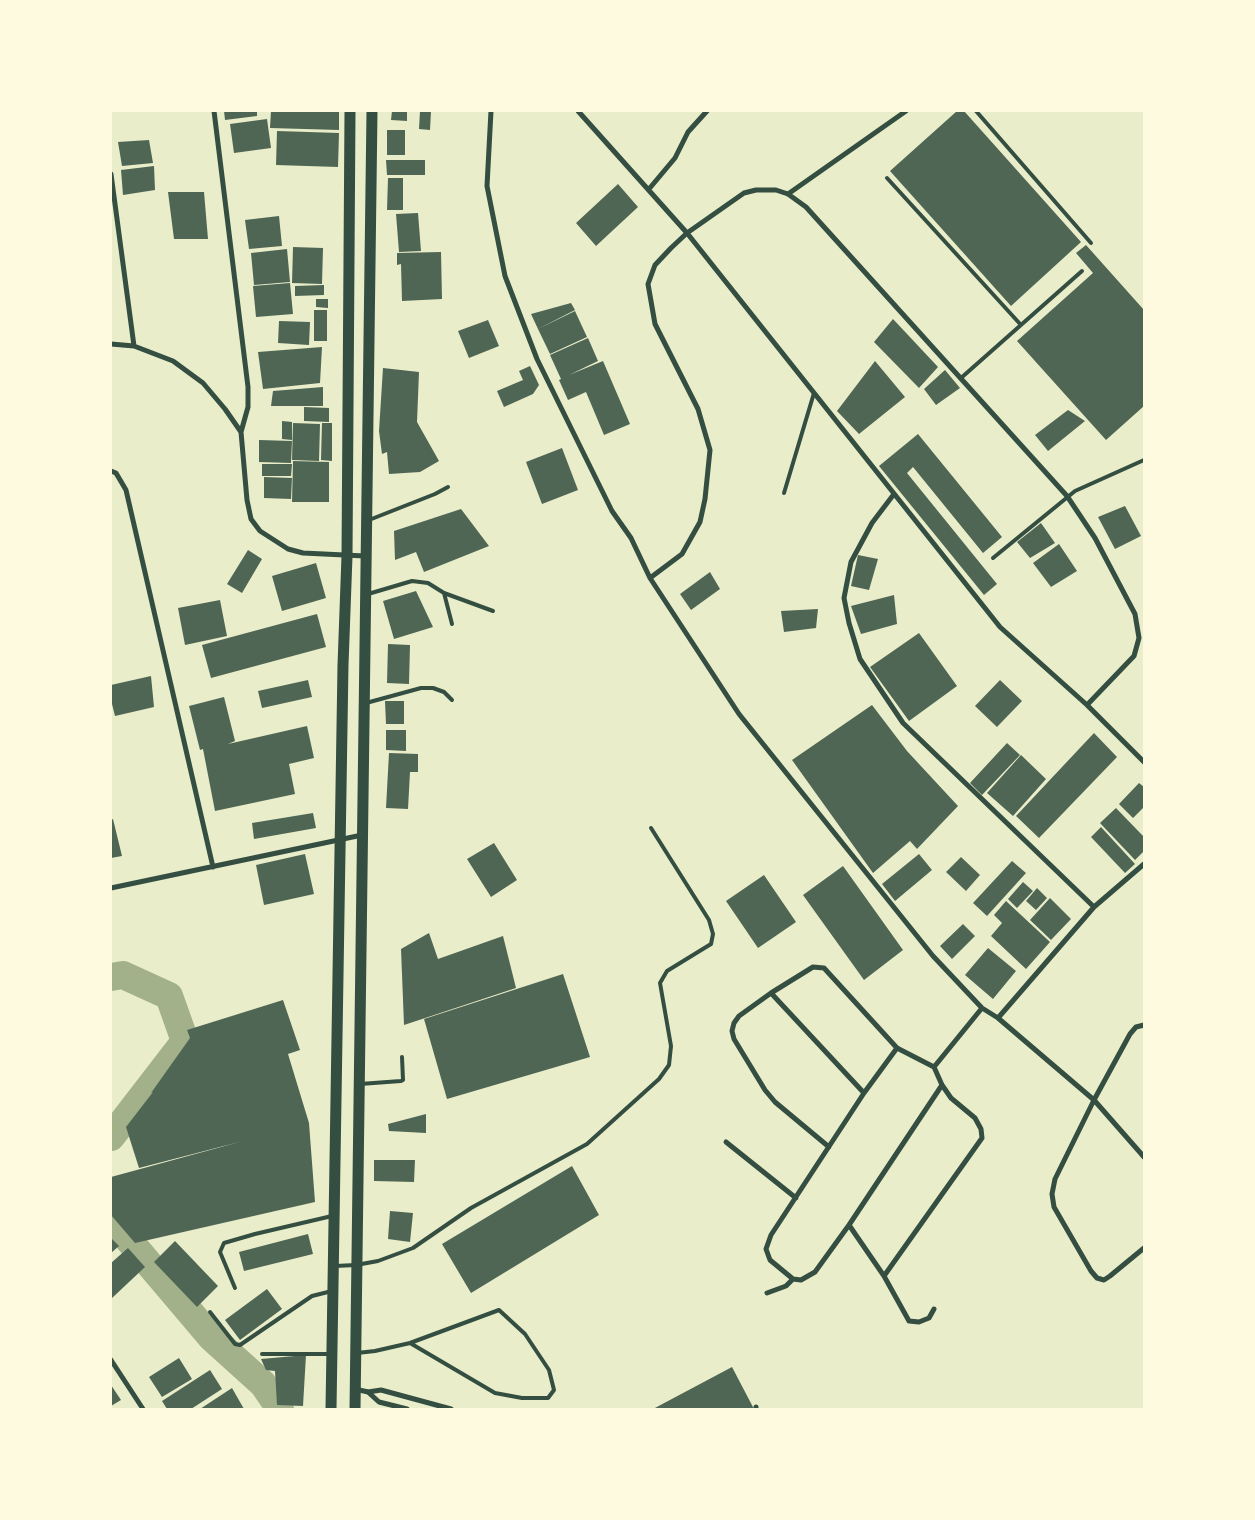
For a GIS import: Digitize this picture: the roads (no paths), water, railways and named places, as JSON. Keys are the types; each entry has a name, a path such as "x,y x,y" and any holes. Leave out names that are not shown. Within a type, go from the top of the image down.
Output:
{"main road":[{"path":"332,1409 347,556 350,111"},
{"path":"356,1408 354,1389 372,111"},
{"path":"348,236 370,236"}],"street":[{"path":"214,111 248,387 248,407 241,432 247,500 251,519 260,531 288,549 303,553 365,556"},
{"path":"491,111 487,186 505,276 537,359 612,510 631,538 650,578 740,714 933,956 982,1008 998,1018 1094,1100 1144,1157"},
{"path":"578,111 687,233 1000,626 1087,705 1144,762"},
{"path":"649,189 676,158 688,132 707,111"},
{"path":"788,194 906,111"},
{"path":"111,174 134,346"},
{"path":"650,578 682,554 700,522 705,499 710,450 698,409 655,324 648,284 655,265 687,233 744,193 756,190 776,190 788,194 806,207 1067,496 1095,538 1134,614 1139,638 1134,656 1087,705"},
{"path":"111,344 134,346 173,361 203,383 226,409 241,432"},
{"path":"111,471 116,473 126,490 213,867"},
{"path":"894,494 872,523 851,562 844,598 849,623 860,659 903,723 1094,907"},
{"path":"111,888 362,835"},
{"path":"998,1018 1094,907 1144,864"},
{"path":"829,1147 774,1102 734,1039 732,1031 734,1023 739,1016 813,966 824,968 897,1048 934,1067 942,1085 951,1098 975,1118 981,1129 982,1138 884,1276"},
{"path":"771,993 864,1093"},
{"path":"934,1067 982,1008"},
{"path":"1144,1025 1136,1027 1130,1034 1094,1100 1055,1179 1052,1194 1054,1208 1096,1278 1104,1280 1144,1248"},
{"path":"897,1048 864,1093 771,1235 766,1249 770,1260 793,1279 801,1280 815,1272 849,1225 942,1085"},
{"path":"726,1142 796,1198"},
{"path":"849,1225 884,1276 909,1321 919,1322 929,1318 934,1309"},
{"path":"767,1293 786,1286 793,1279"},
{"path":"111,1360 143,1409"},
{"path":"354,1389 368,1392 381,1390 451,1409"},
{"path":"368,1392 379,1402 407,1409"}],"lane":[{"path":"976,111 1091,243"},
{"path":"887,178 1021,325"},
{"path":"961,378 1082,271"},
{"path":"784,493 814,393"},
{"path":"993,558 1075,490 1144,460"},
{"path":"367,520 435,494 448,487"},
{"path":"366,594 412,581 428,583 444,593 493,611"},
{"path":"444,593 452,624"},
{"path":"364,703 421,688 434,688 444,692 452,700"},
{"path":"335,1266 378,1261 412,1248 471,1208 587,1144 659,1079 669,1065 671,1046 660,983 667,971 711,944 713,934 709,920 651,828"},
{"path":"359,1084 403,1080 402,1057"},
{"path":"235,1288 220,1252 224,1243 335,1215"},
{"path":"210,1312 235,1344 240,1345 312,1296 334,1290"},
{"path":"355,1354 410,1343 499,1310 524,1334 549,1370 554,1390 548,1398 522,1398 494,1393 410,1343"},
{"path":"262,1354 333,1354"}],"waterway":[{"path":"111,977 123,975 169,996 185,1041 111,1137"},
{"path":"111,1219 211,1337 263,1384 280,1409"}]}
